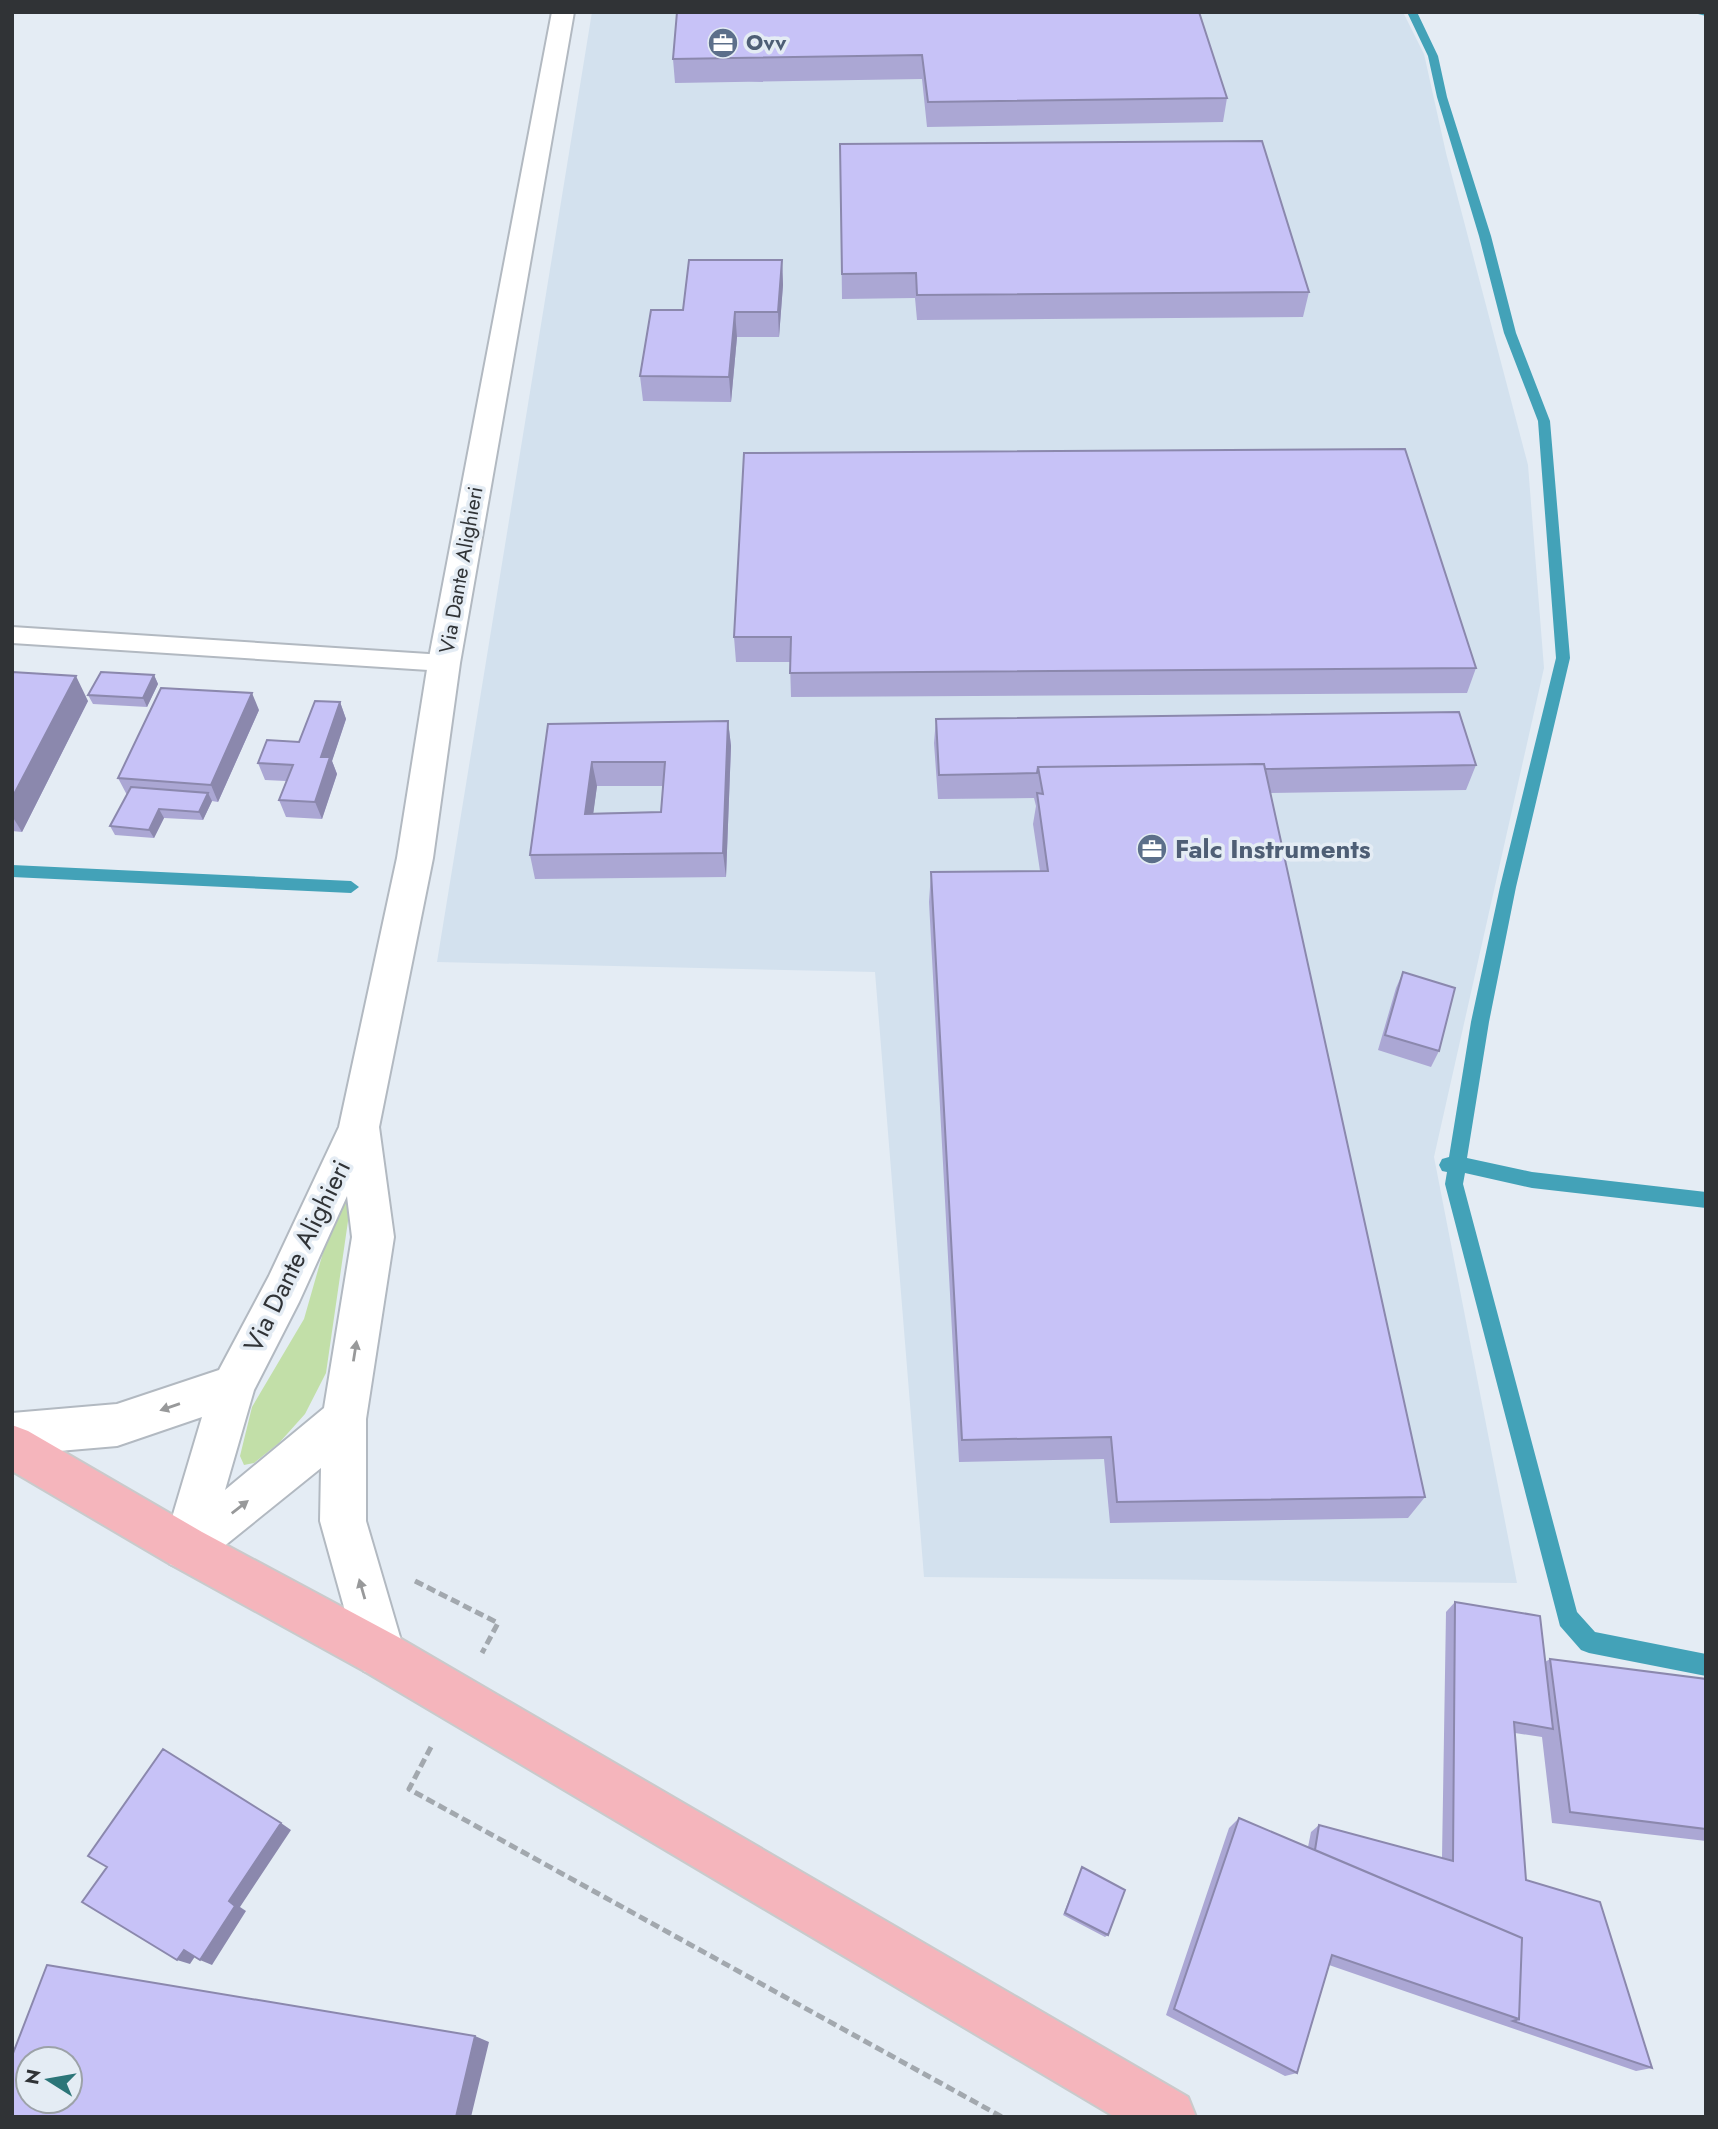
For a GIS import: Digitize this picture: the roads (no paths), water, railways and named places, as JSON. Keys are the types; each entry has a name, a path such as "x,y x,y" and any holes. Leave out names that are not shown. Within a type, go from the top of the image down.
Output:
{"main road":[{"path":"12,1446 186,1548 381,1654 1168,2117"}],"street":[{"name":"Via Dante Alighieri","path":"186,1548 209,1460 234,1385 284,1289 359,1127 415,858 444,663 563,12"},
{"name":"Via Dante Alighieri","path":"359,1127 373,1237 344,1419 342,1521 381,1654"},
{"name":"Via Dante Alighieri","path":"12,1434 117,1425 234,1385"},
{"path":"186,1548 266,1486 344,1419"}],"lane":[{"path":"12,635 444,663"}],"waterway":[{"path":"1412,12 1433,56 1442,97 1485,236 1510,333 1544,421 1563,658 1508,887 1480,1022 1457,1163"},
{"path":"1695,12 1706,13"},
{"path":"12,871 351,887"},
{"path":"1448,1165 1457,1163"},
{"path":"1457,1163 1532,1180 1706,1200"},
{"path":"1457,1163 1454,1184 1568,1618 1589,1642 1706,1665"}],"place":[{"name":"Ovv","path":"723,43"},
{"name":"Falc Instruments","path":"1152,849"}]}
